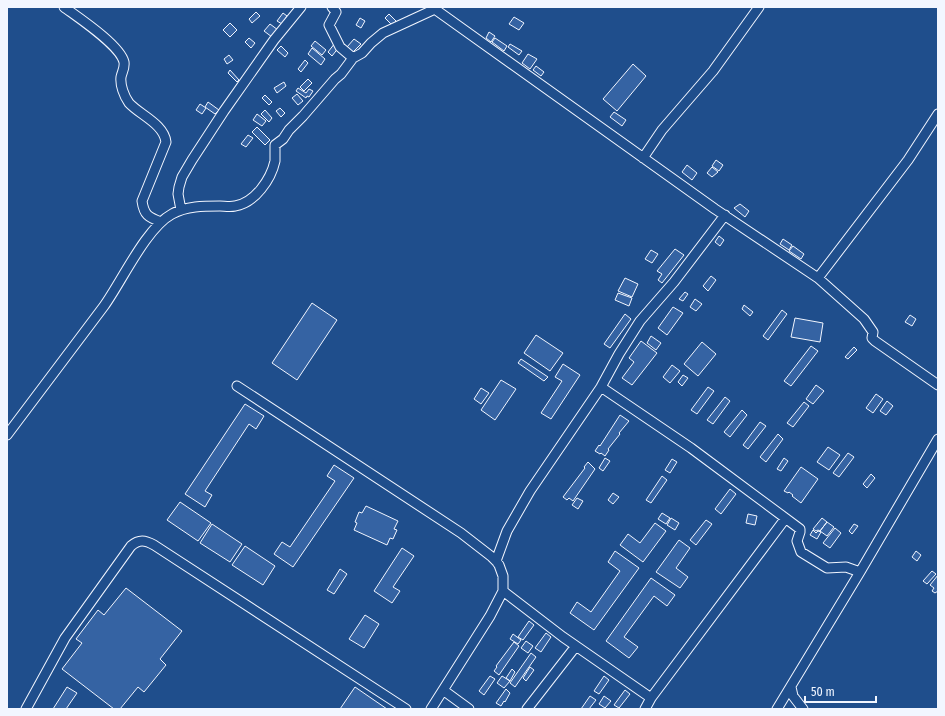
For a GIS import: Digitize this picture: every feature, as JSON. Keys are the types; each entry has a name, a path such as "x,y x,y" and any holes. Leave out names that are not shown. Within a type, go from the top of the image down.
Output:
{"street":[{"path":"64,7 114,46 124,62 121,78 122,86 129,103 163,133 166,142 142,201 143,210 149,217 161,222"},
{"path":"182,210 178,194 182,177 224,111 300,7"},
{"path":"332,7 336,12 329,25 340,47 353,58"},
{"path":"643,158 662,130 713,71 759,7"},
{"path":"7,435 105,304 148,236 161,222 171,214 182,210 204,206 235,206 245,202 260,191 268,179 275,160 275,145 283,139 289,130 303,116 334,79 341,74 353,58 362,53 383,33 434,8 643,158 818,278 864,319 873,332 872,338 875,341 938,385"},
{"path":"818,278 908,160 938,114"},
{"path":"496,561 508,531 530,491 601,387 619,354 640,321 674,282 725,215"},
{"path":"238,386 461,533 492,557 499,565 503,576 503,591 490,616 431,709"},
{"path":"601,387 691,448 800,529 797,541 801,552 827,568 846,567 860,572"},
{"path":"777,709 938,439"},
{"path":"644,709 785,519"},
{"path":"26,709 74,623 131,546 141,540 154,544 406,709"},
{"path":"503,591 576,646 651,698"},
{"path":"528,709 576,646"},
{"path":"791,687 793,696 803,709"},
{"path":"443,690 469,709"}],"building":[{"path":"256,12 260,16 252,23 249,19"},
{"path":"283,13 287,16 282,24 277,21"},
{"path":"389,14 396,21 392,25 385,18"},
{"path":"514,17 524,23 519,30 509,24"},
{"path":"360,18 365,21 361,28 356,25"},
{"path":"230,23 237,30 230,37 223,30"},
{"path":"270,24 278,30 272,37 264,31"},
{"path":"489,32 495,36 491,42 486,38"},
{"path":"249,38 255,43 251,48 245,42"},
{"path":"495,38 507,46 504,51 492,42"},
{"path":"354,39 361,44 353,52 347,47"},
{"path":"315,41 326,50 322,55 311,46"},
{"path":"335,43 339,47 332,56 328,52"},
{"path":"510,44 522,51 519,55 508,47"},
{"path":"281,46 288,53 285,57 277,50"},
{"path":"312,48 325,59 321,65 308,54"},
{"path":"528,54 537,59 530,69 522,63"},
{"path":"229,55 233,60 227,64 224,59"},
{"path":"305,60 308,63 301,72 298,69"},
{"path":"633,64 646,76 617,111 603,99"},
{"path":"536,66 544,72 541,76 533,70"},
{"path":"230,70 239,80 237,82 228,73"},
{"path":"308,79 312,83 304,91 300,87"},
{"path":"284,82 286,86 277,93 274,88"},
{"path":"298,88 306,93 309,89 313,91 309,97 307,96 306,98 296,91"},
{"path":"297,94 303,101 298,105 292,98"},
{"path":"265,95 272,102 269,105 262,98"},
{"path":"208,102 219,110 215,114 205,107"},
{"path":"200,104 206,108 202,114 196,110"},
{"path":"280,108 285,113 281,117 276,111"},
{"path":"265,110 272,118 269,122 261,114"},
{"path":"614,112 626,120 622,126 610,117"},
{"path":"257,114 266,121 262,126 253,120"},
{"path":"257,127 270,140 265,145 252,132"},
{"path":"248,135 253,138 246,147 241,144"},
{"path":"716,160 723,165 719,171 712,166"},
{"path":"687,165 697,173 692,180 682,172"},
{"path":"712,167 718,172 712,177 707,173"},
{"path":"740,204 749,211 745,217 734,208"},
{"path":"719,236 724,240 720,246 715,242"},
{"path":"783,239 792,245 789,250 780,244"},
{"path":"793,246 804,254 801,259 789,251"},
{"path":"675,249 684,255 662,283 658,280 662,274 657,271"},
{"path":"651,250 658,254 652,263 645,259"},
{"path":"711,276 716,280 708,291 703,286"},
{"path":"625,278 638,284 632,297 618,291"},
{"path":"685,292 688,294 683,301 679,299"},
{"path":"618,293 632,298 629,306 615,300"},
{"path":"695,299 702,304 696,311 690,307"},
{"path":"312,303 337,320 297,380 272,363"},
{"path":"744,305 753,312 750,316 742,309"},
{"path":"673,307 683,313 667,335 658,328"},
{"path":"782,310 787,314 768,340 763,336"},
{"path":"625,314 631,319 610,348 604,344"},
{"path":"910,315 916,319 912,326 905,322"},
{"path":"795,318 823,323 820,342 791,337"},
{"path":"536,335 563,353 550,371 524,353"},
{"path":"651,336 661,343 656,350 647,343"},
{"path":"641,341 657,353 632,385 622,378 634,362 629,358"},
{"path":"702,342 716,354 698,376 684,364"},
{"path":"811,346 818,351 791,386 784,381"},
{"path":"854,347 857,350 848,359 845,357"},
{"path":"521,359 548,377 544,381 518,363"},
{"path":"563,364 580,375 551,419 541,413 562,381 555,377"},
{"path":"672,365 680,371 670,383 663,377"},
{"path":"683,375 688,378 682,386 678,382"},
{"path":"501,380 516,389 495,420 481,410"},
{"path":"816,385 824,391 813,404 806,399"},
{"path":"708,387 714,391 697,414 691,410"},
{"path":"481,388 489,393 481,404 474,399"},
{"path":"876,394 883,399 873,413 866,408"},
{"path":"725,397 730,401 713,424 707,420"},
{"path":"887,401 893,406 886,415 880,411"},
{"path":"804,402 809,406 793,427 787,423"},
{"path":"245,404 264,416 256,429 249,424 205,491 212,495 205,507 185,494"},
{"path":"742,410 747,415 730,437 724,432"},
{"path":"620,415 629,421 608,449 609,450 605,456 595,451 599,445 600,446"},
{"path":"760,422 766,426 748,449 743,445"},
{"path":"778,434 783,439 766,462 760,457"},
{"path":"828,447 840,455 829,470 817,462"},
{"path":"848,453 854,457 839,477 833,473"},
{"path":"605,458 610,461 603,471 599,468"},
{"path":"784,458 788,461 781,471 777,469"},
{"path":"672,459 677,462 670,473 665,470"},
{"path":"588,462 595,469 573,501 569,498 567,500 563,497"},
{"path":"334,465 354,478 293,567 274,554 282,542 290,547 335,481 327,476"},
{"path":"801,467 818,479 801,503 789,492 784,491"},
{"path":"871,474 875,478 867,488 863,484"},
{"path":"662,476 667,480 651,503 646,500"},
{"path":"730,489 736,494 721,514 715,509"},
{"path":"613,493 619,497 613,504 608,500"},
{"path":"577,498 583,501 578,509 572,505"},
{"path":"180,502 211,523 198,541 167,520"},
{"path":"366,506 398,521 394,529 397,530 393,539 390,538 387,545 354,530 359,512 362,513"},
{"path":"662,513 670,518 666,524 658,519"},
{"path":"748,514 757,516 755,525 746,523"},
{"path":"671,518 679,523 675,530 667,525"},
{"path":"822,518 827,522 820,531 816,531 813,529"},
{"path":"706,520 712,524 696,545 690,540"},
{"path":"827,522 834,527 827,536 820,531"},
{"path":"655,523 666,531 643,562 620,545 628,534 640,543"},
{"path":"212,524 242,544 230,562 200,543"},
{"path":"854,524 858,526 852,534 849,531"},
{"path":"835,528 841,533 830,548 823,543"},
{"path":"813,530 816,533 818,531 821,532 817,539 810,535"},
{"path":"679,540 690,548 676,568 688,577 680,588 656,572"},
{"path":"245,546 275,566 263,585 232,565"},
{"path":"402,548 414,556 393,587 400,591 392,603 374,591"},
{"path":"615,551 639,568 594,630 570,613 577,602 591,612 620,571 608,562"},
{"path":"916,551 921,555 917,561 912,557"},
{"path":"340,569 347,574 334,594 327,590"},
{"path":"932,571 936,574 927,584 923,581"},
{"path":"938,575 938,591 935,593 932,591 934,588 930,585"},
{"path":"651,578 675,595 667,606 654,596 624,637 638,647 629,658 606,641"},
{"path":"126,588 182,631 160,659 166,665 144,692 138,687 120,709 114,709 62,669 82,643 76,639 98,610 104,615"},
{"path":"365,615 379,624 364,648 349,639"},
{"path":"529,621 534,625 523,640 518,637"},
{"path":"546,633 551,637 541,652 535,648"},
{"path":"513,634 521,640 518,644 510,639"},
{"path":"526,641 533,646 528,653 521,648"},
{"path":"514,642 519,646 499,675 494,671 497,667 496,666"},
{"path":"531,653 536,657 515,687 510,683"},
{"path":"530,667 534,670 526,681 523,678"},
{"path":"512,669 515,672 510,681 506,678"},
{"path":"490,676 495,679 484,695 479,691"},
{"path":"502,676 510,681 504,688 497,683"},
{"path":"604,676 609,680 599,694 594,691"},
{"path":"67,687 77,693 66,709 53,709"},
{"path":"355,687 387,709 340,709"},
{"path":"506,689 510,693 501,706 496,703"},
{"path":"625,690 630,694 619,708 614,705"},
{"path":"590,696 596,700 589,709 581,709"},
{"path":"604,696 611,701 605,708 599,704"}]}
